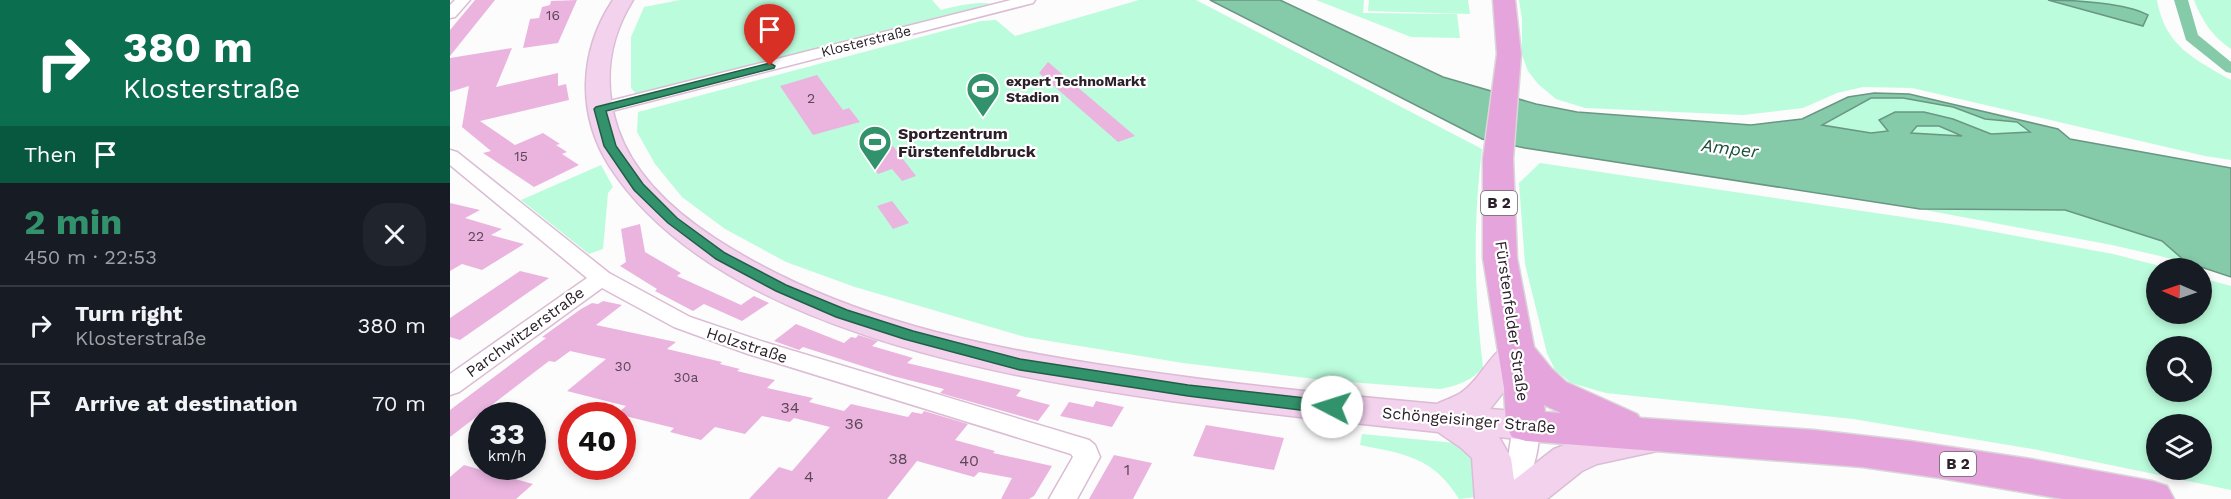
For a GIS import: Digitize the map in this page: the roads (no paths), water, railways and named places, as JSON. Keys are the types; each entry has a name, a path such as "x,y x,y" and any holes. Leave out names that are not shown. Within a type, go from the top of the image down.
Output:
{"main road":[{"name":"Fürstenfelder Straße","path":"1504,0 1509,54 1498,149 1500,258 1518,352 1526,426"},
{"path":"1518,352 1537,378 1552,392 1660,435"},
{"name":"Schöngeisinger Straße","path":"1526,426 1762,442 1910,457 2054,480 2152,499"}],"street":[{"path":"450,14 463,0"},
{"name":"Schöngeisinger Straße","path":"623,0 608,25 597,59 600,109 610,146 638,187 672,221 721,256 781,288 836,312 909,336 1020,365 1290,404 1526,426"},
{"name":"Klosterstraße","path":"600,109 1028,0"},
{"name":"Holzstraße","path":"450,156 601,278 669,316 709,333 1072,444 1086,452 1087,457 1063,499"},
{"name":"Parchwitzerstraße","path":"450,386 601,278"},
{"path":"1443,417 1476,401 1518,352"},
{"path":"1443,417 1474,436 1486,447 1495,466 1495,499"},
{"path":"1506,499 1515,482 1522,459 1526,426"},
{"path":"1519,499 1568,460 1590,450 1660,435"}],"water":[{"path":"1210,0 1280,0 1443,77 1536,104 1577,112 1751,125 1802,119 1848,97 1874,93 1909,94 2058,129 2070,139 2231,168 2231,277 2212,271 2212,258 2181,258 2162,241 2065,210 1920,209 1525,148 1482,139","holes":["1871,98 1903,98 1953,107 1985,119 2017,122 2030,132 1991,134 1953,119 1924,112 1895,112 1879,120 1888,131 1871,133 1822,125","1917,126 1939,126 1962,136 1911,133"]},
{"path":"2048,0 2114,5 2148,15 2143,26"}],"waterway":[{"name":"Amper","path":"2181,0 2191,37 2231,69"}],"place":[{"name":"expert TechnoMarkt Stadion","path":"983,118"},
{"name":"Sportzentrum Fürstenfeldbruck","path":"875,171"}]}
